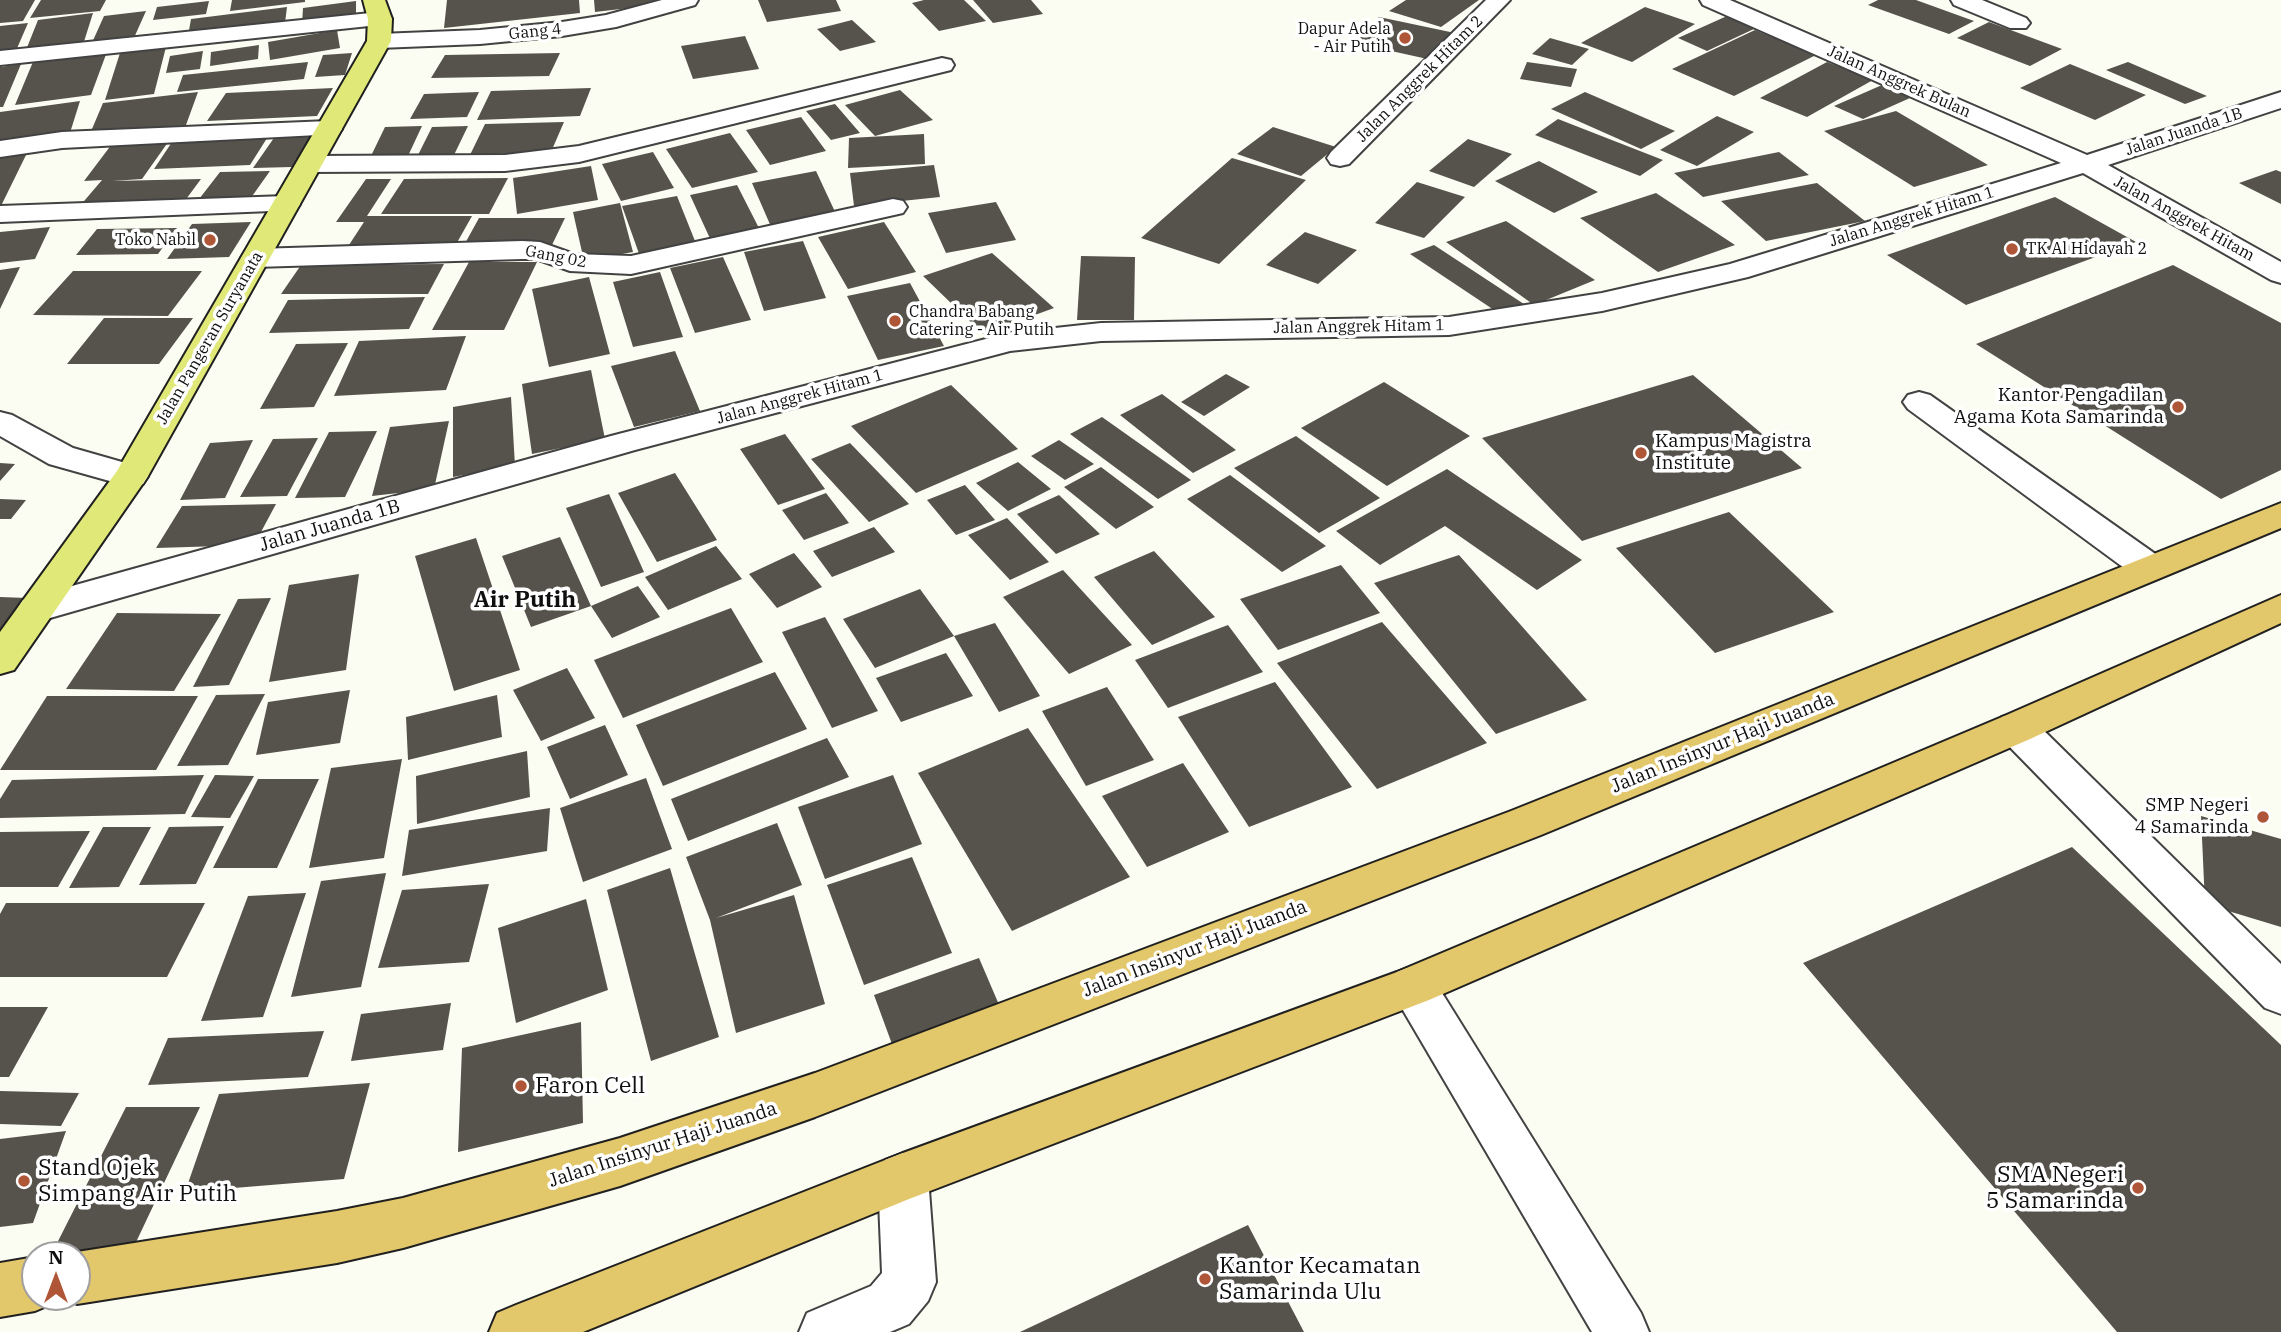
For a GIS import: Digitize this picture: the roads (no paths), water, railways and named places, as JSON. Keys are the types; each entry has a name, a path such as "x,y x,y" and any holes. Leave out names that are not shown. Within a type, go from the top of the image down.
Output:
{"highway":[{"name":"Jalan Insinyur Haji Juanda","path":"91,1276 337,1237 403,1223 620,1162 802,1100 1525,823 2281,514"},
{"path":"516,1332 903,1177 1413,986 2016,729 2281,608"},
{"path":"0,1290 21,1286"}],"main road":[{"name":"Jalan Pangeran Suryanata","path":"0,660 131,476 329,129 378,20"}],"street":[{"name":"Gang 4","path":"0,58 378,20 480,37 608,22 687,0"},
{"name":"Jalan Anggrek Hitam 2","path":"1340,158 1499,0"},
{"name":"Jalan Anggrek Bulan","path":"1711,0 2086,164"},
{"path":"1962,0 2018,23"},
{"path":"309,164 505,163 579,154 942,65"},
{"name":"Jalan Juanda 1B","path":"2086,164 2281,100"},
{"path":"0,149 62,140 329,129"},
{"name":"Jalan Anggrek Hitam","path":"2086,164 2281,274"},
{"name":"Jalan Anggrek Hitam 1","path":"624,443 1009,342 1036,338 1101,332 1192,329 1449,326 1602,302 1738,271 2086,164"},
{"path":"0,214 286,204"},
{"name":"Gang 02","path":"255,258 522,250 540,251 570,261 631,265 893,207"},
{"path":"1919,402 2148,567"},
{"path":"0,422 61,456 131,476"},
{"name":"Jalan Juanda 1B","path":"36,609 624,443"},
{"path":"2016,729 2281,994"},
{"path":"1413,986 1622,1332"},
{"path":"826,1332 890,1305 909,1282 903,1177"}],"place":[{"name":"Dapur Adela - Air Putih","path":"1405,38"},
{"name":"Toko Nabil","path":"210,240"},
{"name":"TK Al Hidayah 2","path":"2012,249"},
{"name":"Chandra Babang Catering - Air Putih","path":"895,321"},
{"name":"Kantor Pengadilan Agama Kota Samarinda","path":"2178,407"},
{"name":"Kampus Magistra Institute","path":"1641,453"},
{"name":"SMP Negeri 4 Samarinda","path":"2263,817"},
{"name":"Faron Cell","path":"521,1086"},
{"name":"Stand Ojek Simpang Air Putih","path":"24,1181"},
{"name":"SMA Negeri 5 Samarinda","path":"2138,1188"},
{"name":"Kantor Kecamatan Samarinda Ulu","path":"1205,1279"}],"district":[{"name":"Air Putih","path":"525,600"}]}
